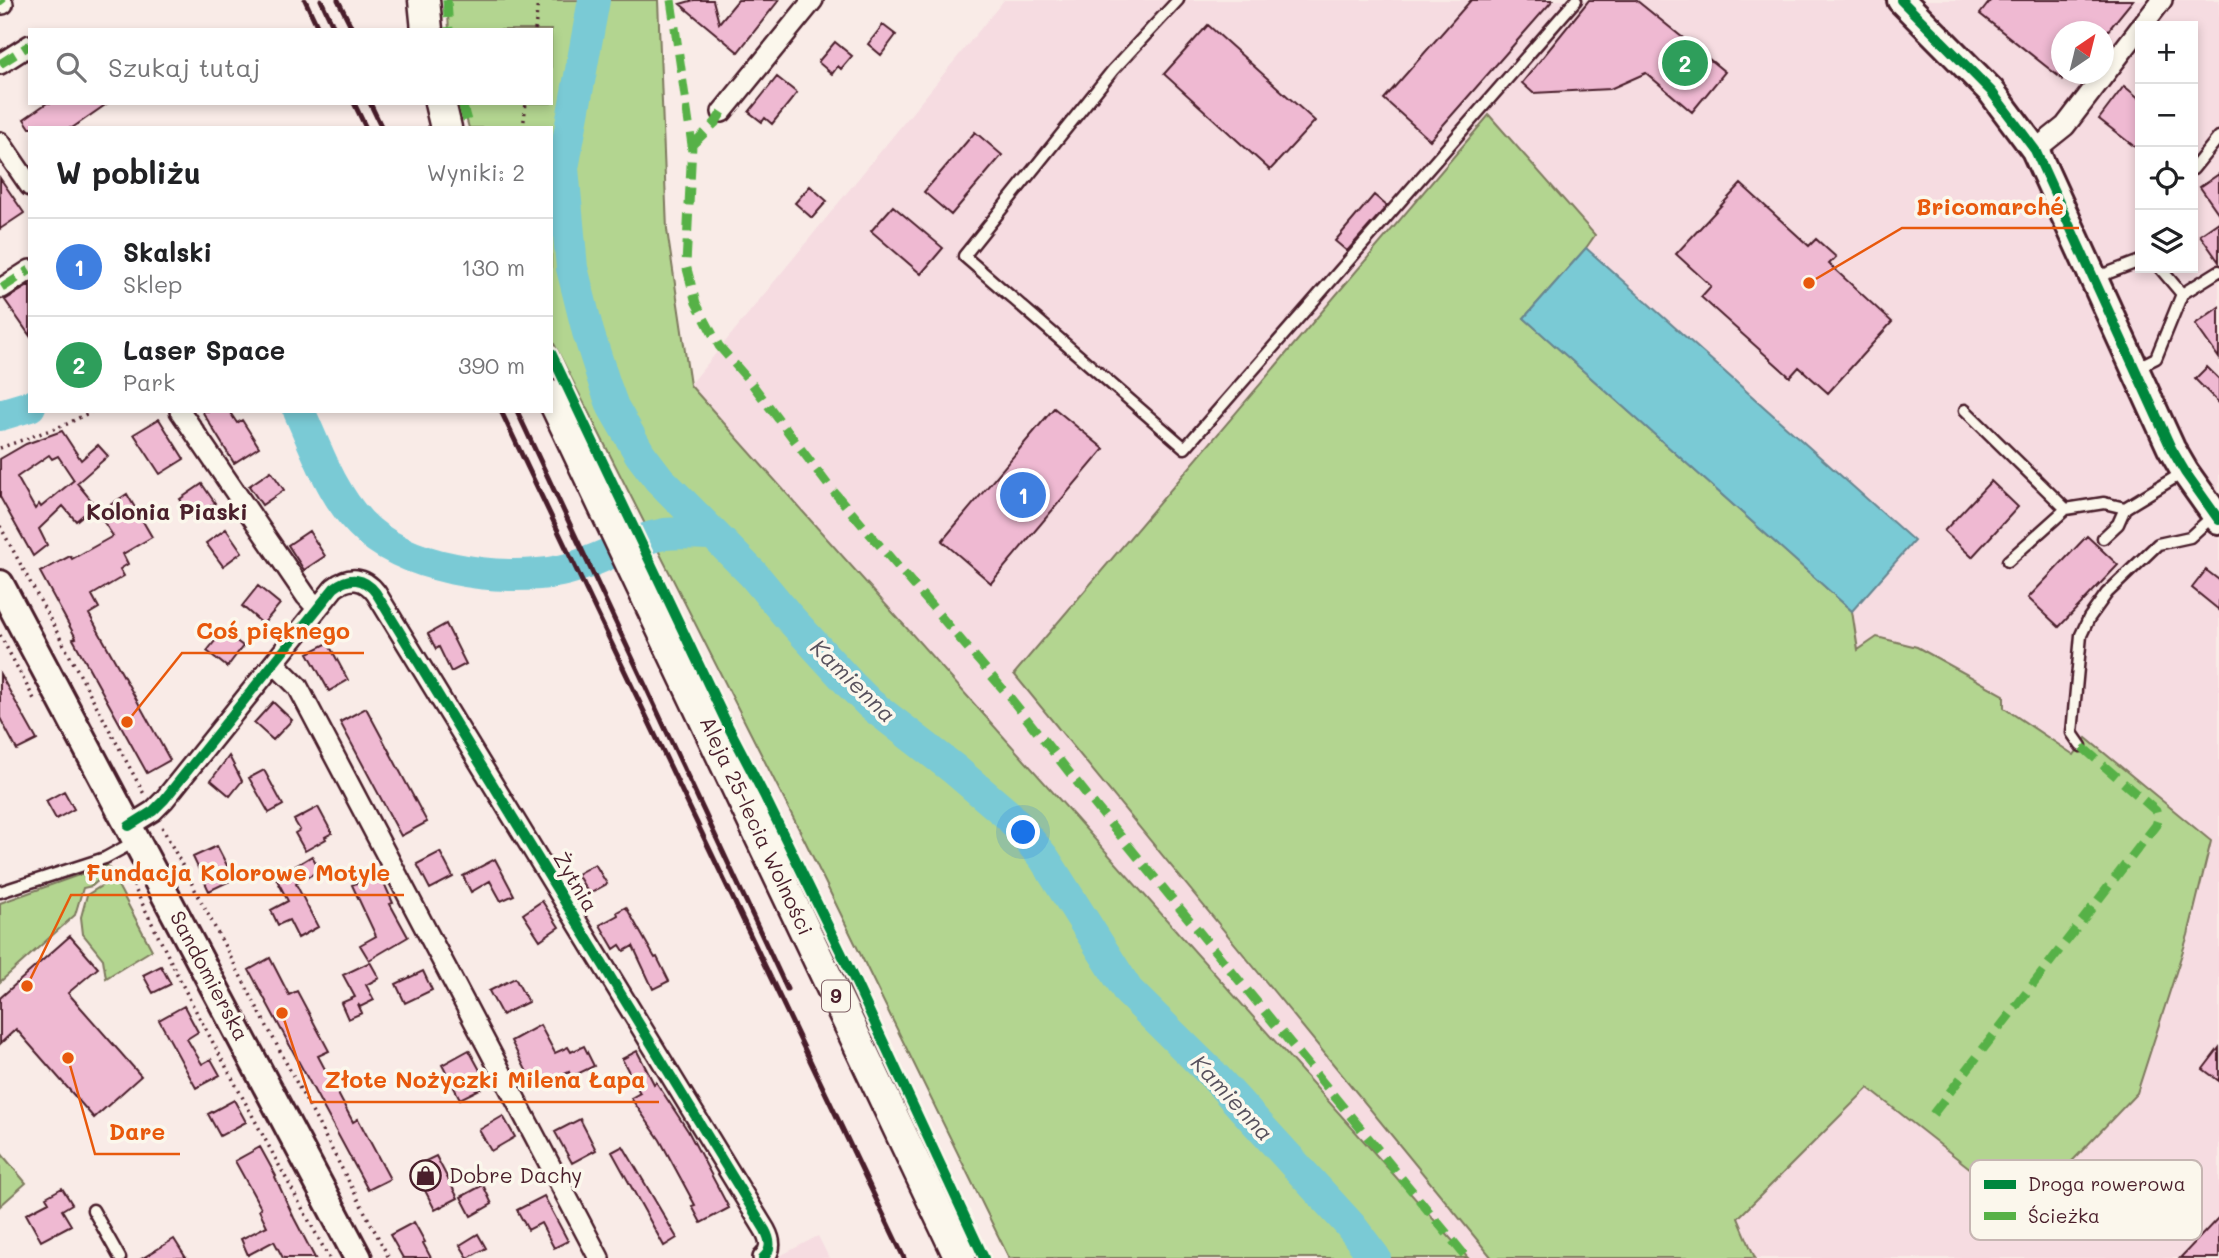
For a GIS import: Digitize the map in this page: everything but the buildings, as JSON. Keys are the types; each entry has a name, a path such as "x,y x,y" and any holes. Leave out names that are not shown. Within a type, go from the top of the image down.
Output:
{"main road":[{"path":"424,0 427,28"},
{"path":"440,105 446,126"},
{"name":"Aleja 25-lecia Wolności","path":"553,399 960,1258"}],"street":[{"path":"722,112 813,0"},
{"path":"2146,21 2162,0"},
{"path":"1909,4 1991,91 2035,150 2171,448 2217,517"},
{"path":"2035,150 2064,126 2135,35"},
{"path":"0,64 28,46"},
{"path":"0,142 28,183"},
{"path":"2,288 28,271"},
{"path":"128,839 164,800 317,608 306,596 181,413"},
{"name":"Żytnia","path":"317,608 334,588 348,580 360,580 376,593 765,1230 770,1249 763,1258"},
{"name":"Sandomierska","path":"0,584 128,839 358,1258"},
{"path":"274,663 298,687 599,1258"}],"lane":[{"path":"1178,0 1113,70 964,256 1185,447 1576,0"},
{"path":"2198,163 2219,136"},
{"path":"2094,278 2135,263"},
{"path":"2135,368 2156,358 2182,294 2219,271"},
{"path":"2164,273 2182,294"},
{"path":"1965,410 2066,509"},
{"path":"2103,538 2119,524 2125,508 2185,472"},
{"path":"2008,561 2066,509 2104,503 2125,508"},
{"path":"2081,746 2072,733 2081,635 2089,618 2107,593 2158,544 2190,537 2217,517"},
{"path":"0,892 105,858 128,839"},
{"path":"93,1210 120,1258"}],"path":[{"path":"535,28 538,0"},
{"path":"523,126 526,105"},
{"path":"0,448 67,424 88,413"},
{"path":"0,526 389,1258"},
{"path":"0,635 39,707"},
{"path":"128,839 189,998 329,1258"}],"shaded area":[{"path":"1004,0 2219,0 2219,1258 1468,1258 690,385"},
{"path":"818,1236 829,1258 776,1258"}],"green space":[{"path":"447,0 658,0 667,230 690,385 1468,1258 1009,1258 805,841 553,342 553,126 468,126 463,105 553,105 553,28 449,28"},
{"path":"1489,115 1595,235 1524,318 1852,611 1858,650 1877,637 1917,647 2004,695 2004,708 2074,755 2086,738 2211,841 2188,935 2137,1093 2073,1160 1970,1160 1970,1168 1868,1088 1738,1218 1755,1258 1492,1258 1014,674"},
{"path":"107,865 110,870 92,886 83,888 75,915 0,982 0,903"},
{"path":"114,878 152,950 106,978 103,959 83,934 81,917 87,895"},
{"path":"0,1152 26,1183 0,1206"}],"water":[{"path":"1586,248 1914,541 1852,611 1524,318"}],"waterway":[{"name":"Kamienna","path":"594,0 563,168 572,268 588,332 613,407 640,454 659,479 753,574 787,615 870,704 1009,816 1044,858 1128,991 1213,1075 1350,1225 1375,1258"},
{"path":"0,415 28,407"},
{"path":"300,413 325,470 360,523 378,539 426,562 482,573 536,574 573,568 638,541 665,534 713,534"}],"railway":[{"path":"305,0 318,28"},
{"path":"321,0 334,28"},
{"path":"338,0 352,28"},
{"path":"355,105 365,126"},
{"path":"371,105 381,126"},
{"path":"502,413 904,1258"},
{"path":"518,413 787,989"}],"marked path":[{"path":"0,0 3,4"},
{"path":"447,0 449,28"},
{"path":"671,0 692,145 686,265 696,303 719,346 752,384 828,485 1008,695 1467,1258"},
{"path":"0,64 28,46"},
{"path":"463,105 468,126"},
{"path":"692,145 715,123 722,112"},
{"path":"2,288 28,271"},
{"path":"1933,1114 2156,825 2156,811 2081,746"}],"cycle path":[{"path":"1901,0 1991,91 2035,150 2171,448 2219,520"},
{"path":"553,357 728,726 856,983 984,1258"},
{"path":"129,826 153,811 164,800 334,588 351,580 366,584 376,593 765,1230 770,1245 763,1258"}],"place":[{"name":"Laser Space","path":"1685,63"},
{"name":"Bricomarché","path":"1809,283"},
{"name":"Skalski","path":"1023,495"},
{"name":"Coś pięknego","path":"127,722"},
{"name":"Fundacja Kolorowe Motyle","path":"27,986"},
{"name":"Złote Nożyczki Milena Łapa","path":"282,1013"},
{"name":"Dare","path":"68,1058"},
{"name":"Dobre Dachy","path":"426,1176"}],"district":[{"name":"Kolonia Piaski","path":"167,512"}]}
